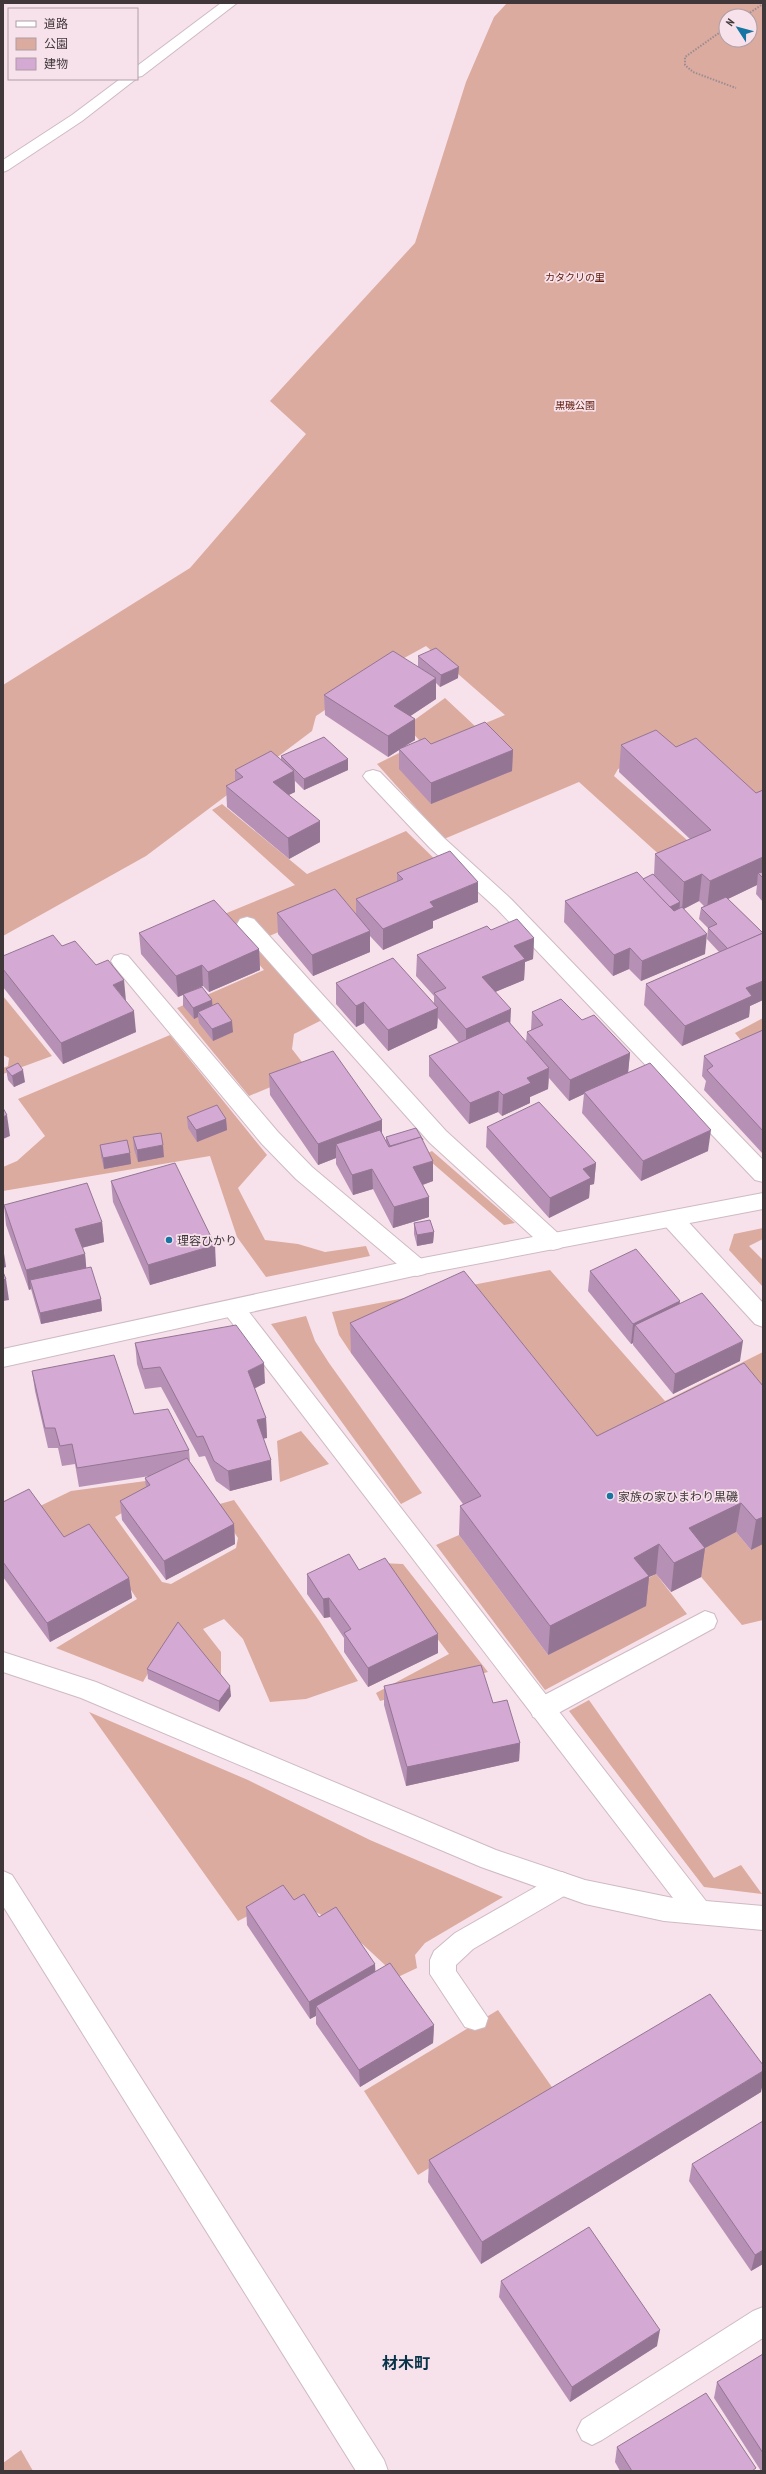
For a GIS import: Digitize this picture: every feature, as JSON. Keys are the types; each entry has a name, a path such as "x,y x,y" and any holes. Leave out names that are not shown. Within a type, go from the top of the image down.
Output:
{"street":[{"path":"138,72 230,3"},
{"path":"3,167 77,118 128,80"},
{"path":"373,776 437,843 515,915 763,1174"},
{"path":"248,924 438,1137 553,1242"},
{"path":"121,961 270,1138 304,1172 417,1268"},
{"path":"3,1358 417,1268 674,1221 763,1202"},
{"path":"674,1221 763,1318"},
{"path":"234,1309 699,1912"},
{"path":"542,1709 704,1621"},
{"path":"3,1662 87,1689 490,1859 585,1892 664,1908 699,1912 758,1923"},
{"path":"3,1883 373,2471"},
{"path":"475,2018 443,1974 443,1960 464,1941 562,1884"},
{"path":"592,2430 763,2321"}],"path":[{"path":"718,34 685,57 685,66 693,72 736,88"}],"green space":[{"path":"507,3 763,3 763,811 650,754 618,769 614,776 703,854 674,868 579,782 444,839 377,764 421,742 406,726 445,698 476,727 505,715 426,646 395,663 316,716 312,731 146,856 3,936 3,685 190,568 306,434 270,401 415,243 466,82 494,17"},
{"path":"222,804 307,874 406,831 446,870 348,921 336,908 255,942 322,1020 294,1034 292,1049 309,1071 249,1096 177,1008 264,970 217,917 295,885 212,810"},
{"path":"3,996 52,1056 3,1074 3,1068 8,1066 9,1058 3,1055"},
{"path":"763,1018 763,1043 748,1049 735,1033"},
{"path":"170,1035 267,1155 238,1188 265,1240 298,1244 325,1252 366,1246 370,1256 266,1277 237,1237 210,1156 3,1191 3,1167 17,1161 45,1136 18,1099"},
{"path":"432,1151 515,1223 504,1225 423,1155"},
{"path":"763,1228 763,1239 749,1246 763,1260 763,1287 729,1250 734,1234"},
{"path":"550,1270 665,1401 763,1352 763,1421 594,1466 351,1353 339,1335 332,1312"},
{"path":"306,1316 315,1341 329,1363 422,1493 401,1504 271,1324"},
{"path":"301,1431 329,1464 280,1482 277,1441"},
{"path":"153,1480 139,1503 115,1517 162,1582 171,1584 236,1548 238,1538 216,1505 234,1500 320,1622 358,1681 306,1699 270,1702 243,1639 224,1619 203,1629 221,1652 221,1678 169,1637 143,1682 56,1648 137,1599 99,1543 69,1548 40,1506 71,1491"},
{"path":"736,1532 751,1550 763,1544 763,1620 742,1625 685,1558"},
{"path":"459,1535 548,1655 631,1587 656,1574 687,1614 545,1690 436,1545"},
{"path":"380,1563 403,1564 488,1672 380,1701 376,1693 449,1654"},
{"path":"589,1700 714,1878 741,1865 762,1894 704,1887 569,1711"},
{"path":"89,1712 248,1780 370,1840 503,1897 425,1943 415,1955 417,1968 398,1977 345,1928 287,1896 238,1921"},
{"path":"498,2010 554,2090 418,2175 364,2091"},
{"path":"21,2450 33,2471 3,2471 3,2463"}],"building":[{"path":"436,648 459,667 441,675 418,656"},
{"path":"393,651 436,678 394,706 415,719 388,736 324,695"},
{"path":"485,722 513,750 431,783 399,749 425,738 431,744"},
{"path":"656,730 676,747 696,738 756,793 763,790 763,857 710,881 702,874 684,882 655,854 711,830 621,745"},
{"path":"324,737 348,759 304,779 281,756"},
{"path":"271,751 294,771 273,782 320,821 288,838 226,786 243,777 235,770"},
{"path":"450,851 478,882 430,902 434,907 383,929 356,899 403,879 397,873"},
{"path":"637,872 674,911 682,907 707,934 642,961 630,948 614,955 565,901"},
{"path":"763,872 763,878 758,873"},
{"path":"653,874 680,902 670,907 643,879"},
{"path":"335,889 370,931 312,955 277,913"},
{"path":"726,897 763,933 728,949 708,928 717,924 701,908"},
{"path":"214,900 259,949 208,972 202,965 176,976 139,933"},
{"path":"517,919 534,938 514,946 525,959 482,977 511,1009 466,1029 434,993 446,988 417,955 487,926 491,930"},
{"path":"763,933 763,981 746,988 752,996 685,1026 646,984"},
{"path":"53,935 62,946 75,941 96,965 108,960 124,980 113,985 134,1011 61,1043 3,969 3,956"},
{"path":"393,958 438,1008 388,1030 364,1002 356,1006 336,983"},
{"path":"202,987 212,1000 193,1008 183,994"},
{"path":"561,999 582,1020 594,1015 630,1053 570,1080 527,1032 543,1025 532,1012"},
{"path":"218,1003 232,1021 212,1029 198,1012"},
{"path":"508,1021 549,1068 527,1078 531,1083 503,1095 499,1091 470,1103 429,1056"},
{"path":"763,1030 763,1131 707,1070 713,1066 704,1056"},
{"path":"333,1051 382,1120 318,1144 269,1074"},
{"path":"18,1063 23,1070 12,1076 6,1069"},
{"path":"650,1063 711,1130 643,1161 584,1092"},
{"path":"539,1102 596,1163 583,1169 591,1178 550,1198 487,1127"},
{"path":"217,1105 226,1119 196,1130 187,1117"},
{"path":"3,1108 7,1115 3,1117"},
{"path":"416,1128 423,1140 421,1137 390,1146 386,1137"},
{"path":"380,1130 389,1147 421,1137 433,1161 413,1167 429,1197 394,1207 372,1169 352,1175 336,1144"},
{"path":"161,1133 163,1145 137,1150 133,1137"},
{"path":"127,1140 130,1153 103,1158 100,1145"},
{"path":"175,1163 215,1245 148,1265 111,1181"},
{"path":"87,1183 102,1222 75,1229 85,1254 26,1270 4,1205"},
{"path":"430,1220 434,1232 417,1235 414,1223"},
{"path":"636,1249 680,1301 633,1324 590,1271"},
{"path":"91,1267 101,1299 40,1313 30,1280"},
{"name":"家族の家ひまわり黒磯","path":"464,1271 597,1436 744,1363 763,1386 763,1517 756,1520 741,1503 689,1528 705,1548 674,1563 659,1544 634,1558 649,1576 550,1626 460,1506 481,1496 350,1323"},
{"path":"3,1272 6,1279 3,1280"},
{"path":"702,1293 743,1341 675,1374 635,1325"},
{"path":"236,1325 264,1363 248,1371 266,1418 257,1420 271,1460 228,1471 214,1461 203,1436 197,1437 160,1367 143,1369 135,1343"},
{"path":"114,1355 134,1414 168,1409 189,1450 77,1468 72,1444 60,1446 55,1428 45,1428 32,1371"},
{"path":"187,1458 234,1524 164,1561 120,1501 150,1485 145,1478"},
{"path":"29,1489 64,1537 89,1524 129,1578 47,1623 3,1562 3,1502"},
{"path":"349,1554 359,1570 385,1558 438,1634 368,1668 344,1633 351,1629 329,1598 323,1599 307,1574"},
{"path":"178,1622 230,1686 219,1701 147,1669"},
{"path":"481,1665 493,1703 507,1700 520,1743 407,1767 384,1686"},
{"path":"283,1885 294,1900 304,1894 319,1917 336,1907 375,1964 309,2002 246,1907"},
{"path":"390,1963 434,2025 359,2070 316,2006"},
{"path":"710,1994 763,2065 763,2071 482,2242 429,2160"},
{"path":"763,2121 763,2250 755,2255 692,2164"},
{"path":"589,2227 660,2330 572,2387 501,2281"},
{"path":"763,2354 763,2453 717,2382"},
{"path":"706,2393 756,2468 752,2471 632,2471 617,2447"}],"place":[{"name":"理容ひかり","path":"169,1240"},
{"name":"家族の家ひまわり黒磯","path":"610,1496"}],"district":[{"name":"材木町","path":"406,2363"}],"park label":[{"name":"カタクリの里","path":"575,277"},
{"name":"黒磯公園","path":"575,405"}]}
